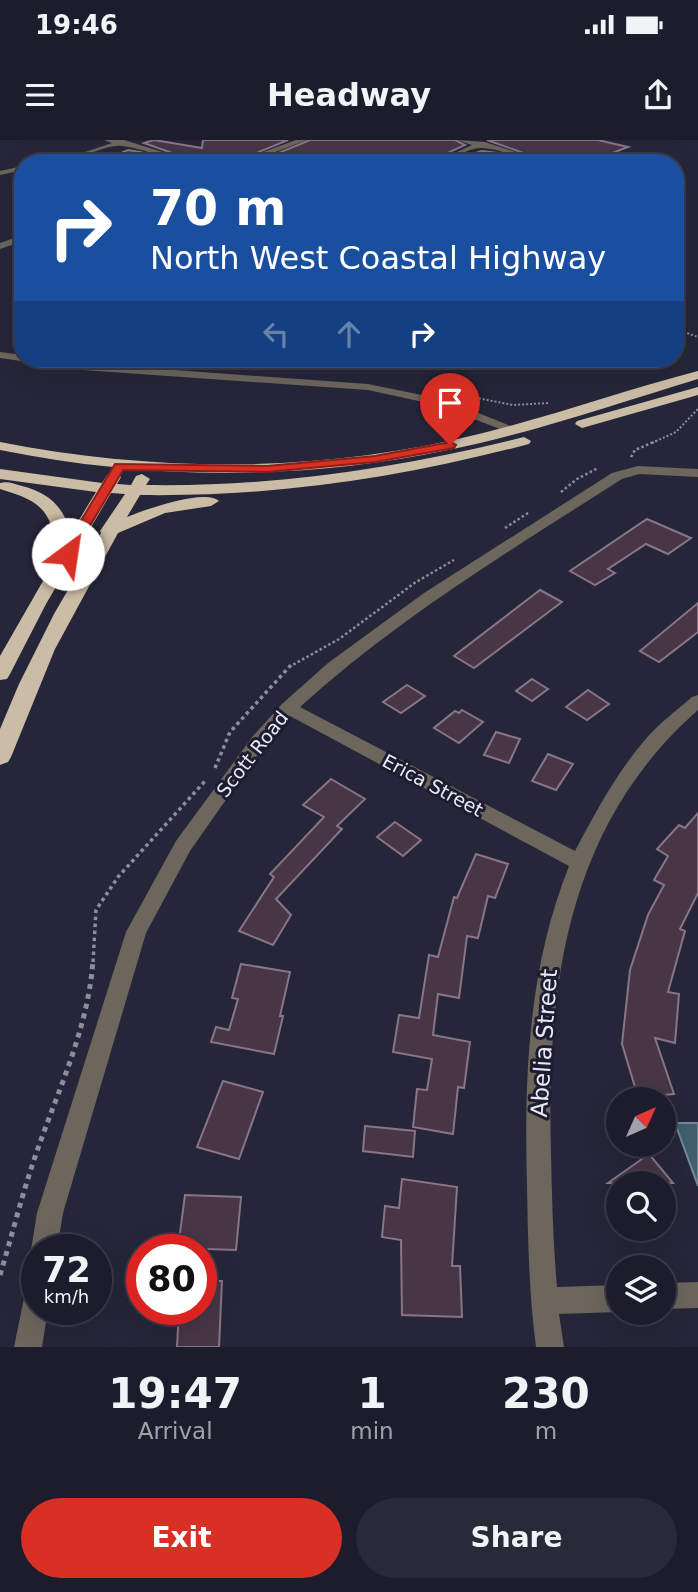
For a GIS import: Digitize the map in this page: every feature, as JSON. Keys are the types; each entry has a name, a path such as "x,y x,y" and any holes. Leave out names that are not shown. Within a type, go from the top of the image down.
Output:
{"highway":[{"path":"0,446 119,466 149,468 267,469 375,459 450,445 512,429 698,375"},
{"path":"0,474 136,489 288,487 380,475 459,459 698,391"},
{"path":"0,674 37,604 119,466"},
{"path":"0,757 17,706 54,628 108,531 149,468"},
{"path":"0,485 48,502 58,513 68,554"},
{"path":"108,531 161,509 268,494 288,487"}],"street":[{"path":"108,140 161,154"},
{"path":"85,154 130,140"},
{"path":"263,154 303,140"},
{"path":"461,140 512,154"},
{"path":"458,154 491,140"},
{"path":"104,368 368,387 413,393 452,404 512,429"},
{"name":"Scott Road","path":"47,1234 50,1213 136,932 183,846 259,740 288,708 334,667 429,596 617,476 638,470 698,473"},
{"name":"Abelia Street","path":"550,1347 543,1301 537,1081 543,994 558,919 579,862 611,799 646,750 698,701"},
{"name":"Erica Street","path":"288,708 579,862"},
{"path":"676,1296 698,1295"},
{"path":"543,1301 606,1298"},
{"path":"28,1347 32,1325"}],"path":[{"path":"465,396 513,405 554,402"},
{"path":"631,459 631,453 635,450 676,432 698,409"},
{"path":"553,497 577,479 607,465"},
{"path":"502,531 516,518 536,509"},
{"path":"0,1275 33,1167 81,1031 91,988 96,910 104,895 207,779 216,767 230,732 292,664 339,639 416,582 458,558"}],"water":[{"path":"676,1123 698,1123 698,1186 676,1126"}],"building":[{"path":"154,140 202,148 203,140 288,140 254,154 175,154 144,143"},
{"path":"310,140 455,140 465,145 446,154 276,154"},
{"path":"487,140 598,140 628,147 610,154 526,154"},
{"path":"128,150 146,154 118,154"},
{"path":"482,151 501,154 472,154"},
{"path":"647,519 691,538 668,554 646,544 608,569 615,573 595,585 570,571"},
{"path":"540,590 562,602 474,668 454,656"},
{"path":"698,603 698,632 659,662 640,651"},
{"path":"532,679 548,689 532,701 516,691"},
{"path":"407,685 425,696 401,713 383,702"},
{"path":"588,690 609,704 587,720 566,707"},
{"path":"462,710 483,722 459,743 434,728 455,711 459,713"},
{"path":"496,732 520,739 509,763 484,755"},
{"path":"548,754 573,764 556,790 532,781"},
{"path":"331,779 365,799 337,826 342,829 276,899 291,915 273,945 239,931 274,877 270,874 324,817 303,805"},
{"path":"698,813 698,893 680,929 685,931 668,992 679,994 675,1043 655,1038 672,1087 635,1087 622,1044 630,970 648,915 664,885 654,880 668,856 657,849 679,825 685,828"},
{"path":"395,822 421,840 403,856 377,837"},
{"path":"476,854 508,864 495,898 488,896 478,938 467,936 459,998 438,994 433,1035 470,1042 464,1088 458,1087 453,1134 413,1127 417,1089 427,1090 432,1059 393,1052 399,1015 419,1018 429,955 438,957 454,897 457,898"},
{"path":"241,964 290,972 274,1054 211,1042 216,1027 229,1030 238,999 232,998"},
{"path":"223,1081 263,1092 239,1159 197,1147"},
{"path":"365,1126 415,1131 413,1157 363,1151"},
{"path":"645,1157 651,1157 663,1171 625,1171"},
{"path":"402,1179 457,1187 452,1266 460,1266 462,1317 402,1315 401,1240 382,1237 385,1206 399,1208"},
{"path":"185,1195 241,1197 236,1250 217,1249 217,1234 180,1234"},
{"path":"217,1281 222,1281 219,1347 177,1347 178,1325 217,1325"}],"route":[{"path":"68,554 119,466 267,469 375,459 450,445"}]}
